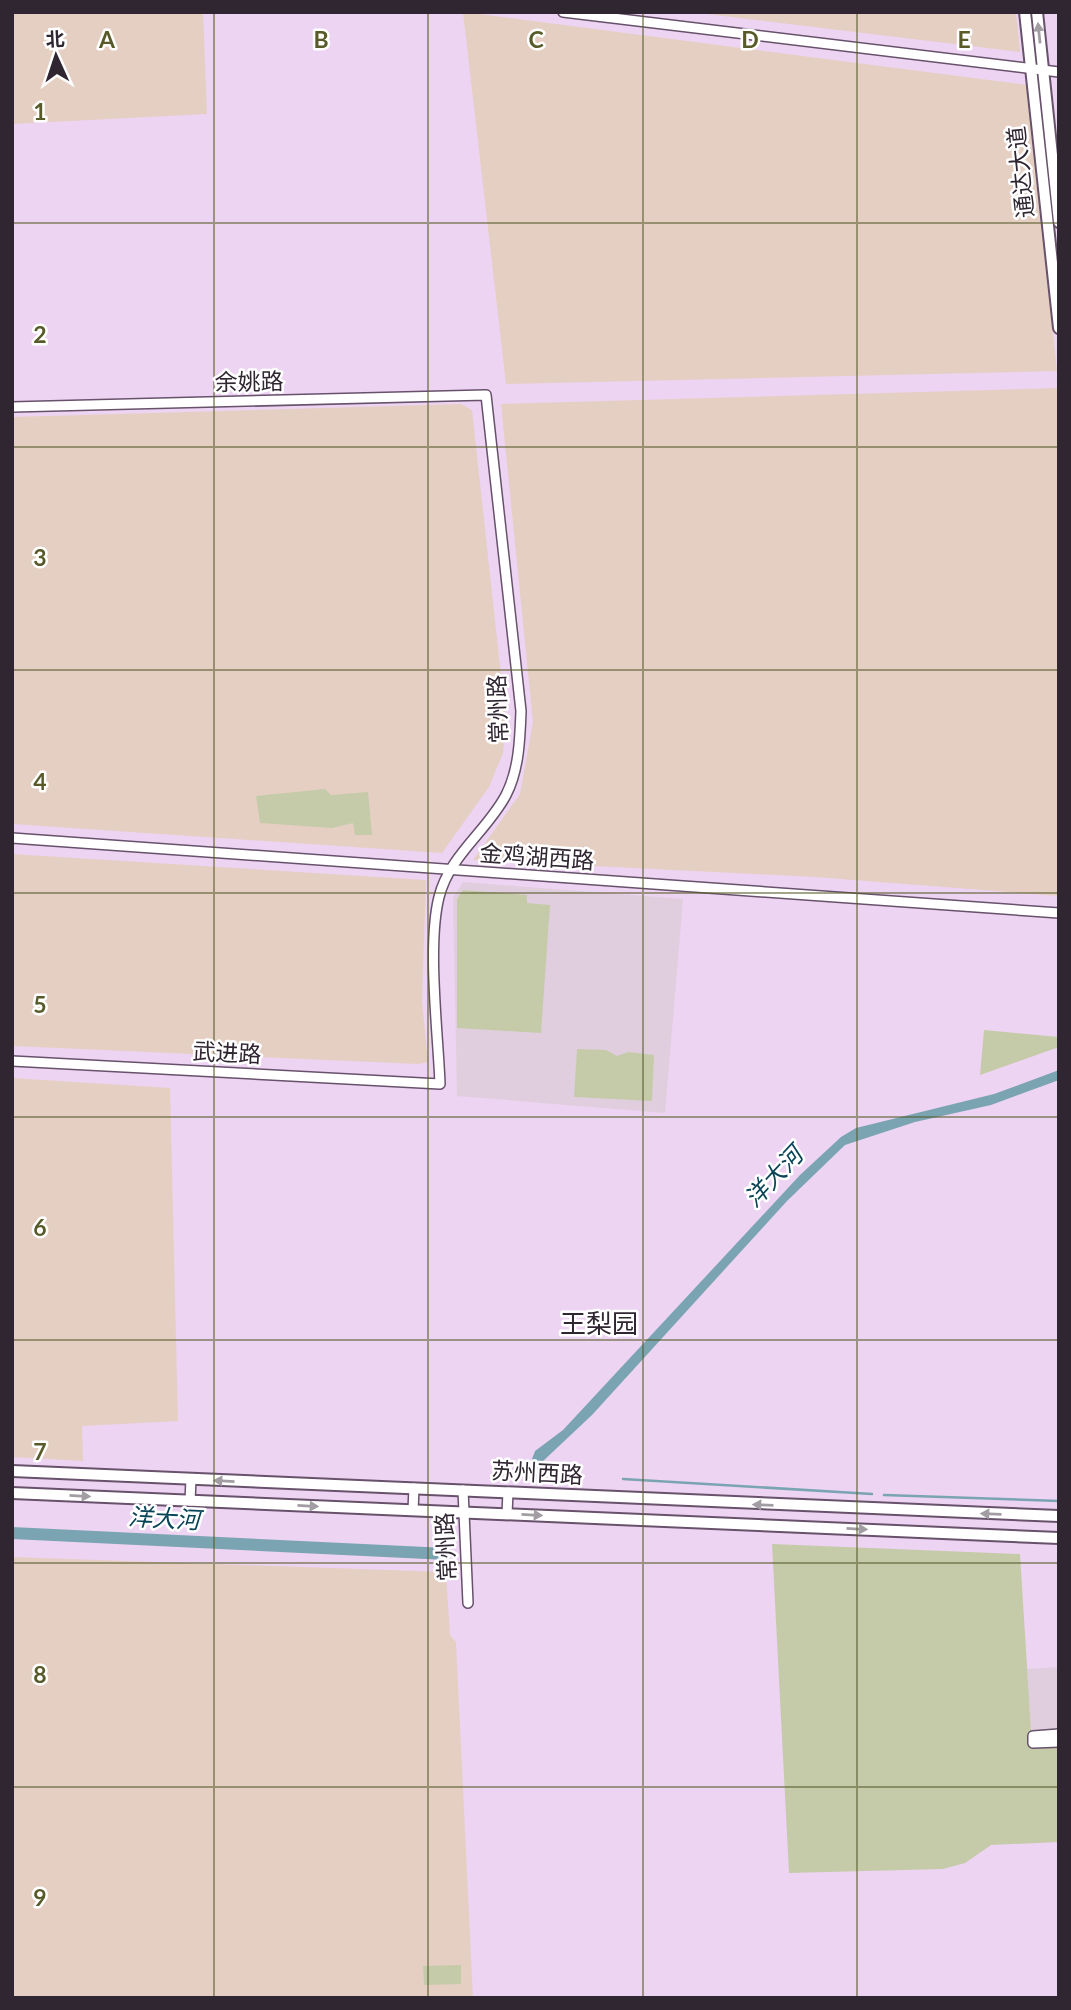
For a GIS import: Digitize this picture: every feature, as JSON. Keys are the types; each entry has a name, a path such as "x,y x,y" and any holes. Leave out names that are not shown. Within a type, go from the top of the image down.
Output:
{"main road":[{"name":"通达大道","path":"1025,12 1037,70 1059,222"},
{"name":"通达大道","path":"1037,12 1037,70 1059,328"},
{"name":"苏州西路","path":"12,1471 1059,1516"},
{"name":"苏州西路","path":"12,1493 1059,1538"}],"street":[{"path":"563,12 1059,72"},
{"name":"余姚路","path":"12,407 486,395"},
{"name":"常州路","path":"440,1084 434,932 439,897 449,870 506,794 519,752 521,712 486,395"},
{"name":"金鸡湖西路","path":"12,838 1059,913"},
{"name":"武进路","path":"12,1061 440,1084"},
{"path":"190,1501 191,1479"},
{"path":"412,1510 414,1488"},
{"name":"常州路","path":"463,1490 468,1603"},
{"path":"507,1514 508,1492"},
{"path":"1059,1734 1033,1736 1033,1744 1059,1742"}],"shaded area":[{"path":"12,12 203,12 207,114 12,124"},
{"path":"463,12 1027,85 1057,371 506,384"},
{"path":"691,12 1016,12 1020,52"},
{"path":"1058,388 1059,896 815,877 473,860 520,794 533,722 501,404"},
{"path":"461,404 472,410 506,721 503,753 489,787 442,853 12,824 12,417"},
{"path":"12,854 426,880 422,1001 428,1062 418,1064 12,1046"},
{"path":"463,882 683,899 665,1113 457,1096 453,898"},
{"path":"12,1078 170,1088 178,1421 82,1426 83,1461 12,1457"},
{"path":"12,1557 446,1572 450,1635 456,1642 473,1998 12,1998"},
{"path":"1059,1667 1059,1729 1031,1731 1027,1669"}],"green space":[{"path":"325,789 331,795 368,792 372,835 355,835 353,823 332,828 260,823 256,796"},
{"path":"463,890 527,895 527,903 550,905 541,1033 457,1028 457,899"},
{"path":"984,1030 1059,1037 1059,1047 980,1075"},
{"path":"577,1049 606,1050 617,1056 628,1052 654,1055 652,1101 574,1097"},
{"path":"772,1544 1020,1554 1032,1747 1059,1746 1059,1842 991,1845 965,1863 943,1869 789,1873"},
{"path":"461,1965 461,1984 424,1985 423,1966"}],"water":[{"path":"1059,1070 1059,1080 991,1105 915,1122 845,1145 787,1201 592,1415 541,1463 538,1479 525,1478 535,1451 563,1430 800,1175 841,1137 856,1128 994,1094"},
{"path":"12,1527 447,1548 447,1560 12,1539"}],"waterway":[{"path":"623,1479 872,1494"},
{"path":"884,1495 1059,1501"}],"district":[{"name":"王梨园","path":"599,1324"}],"water label":[{"name":"洋大河","path":"774,1177"},
{"name":"洋大河","path":"164,1519"}]}
